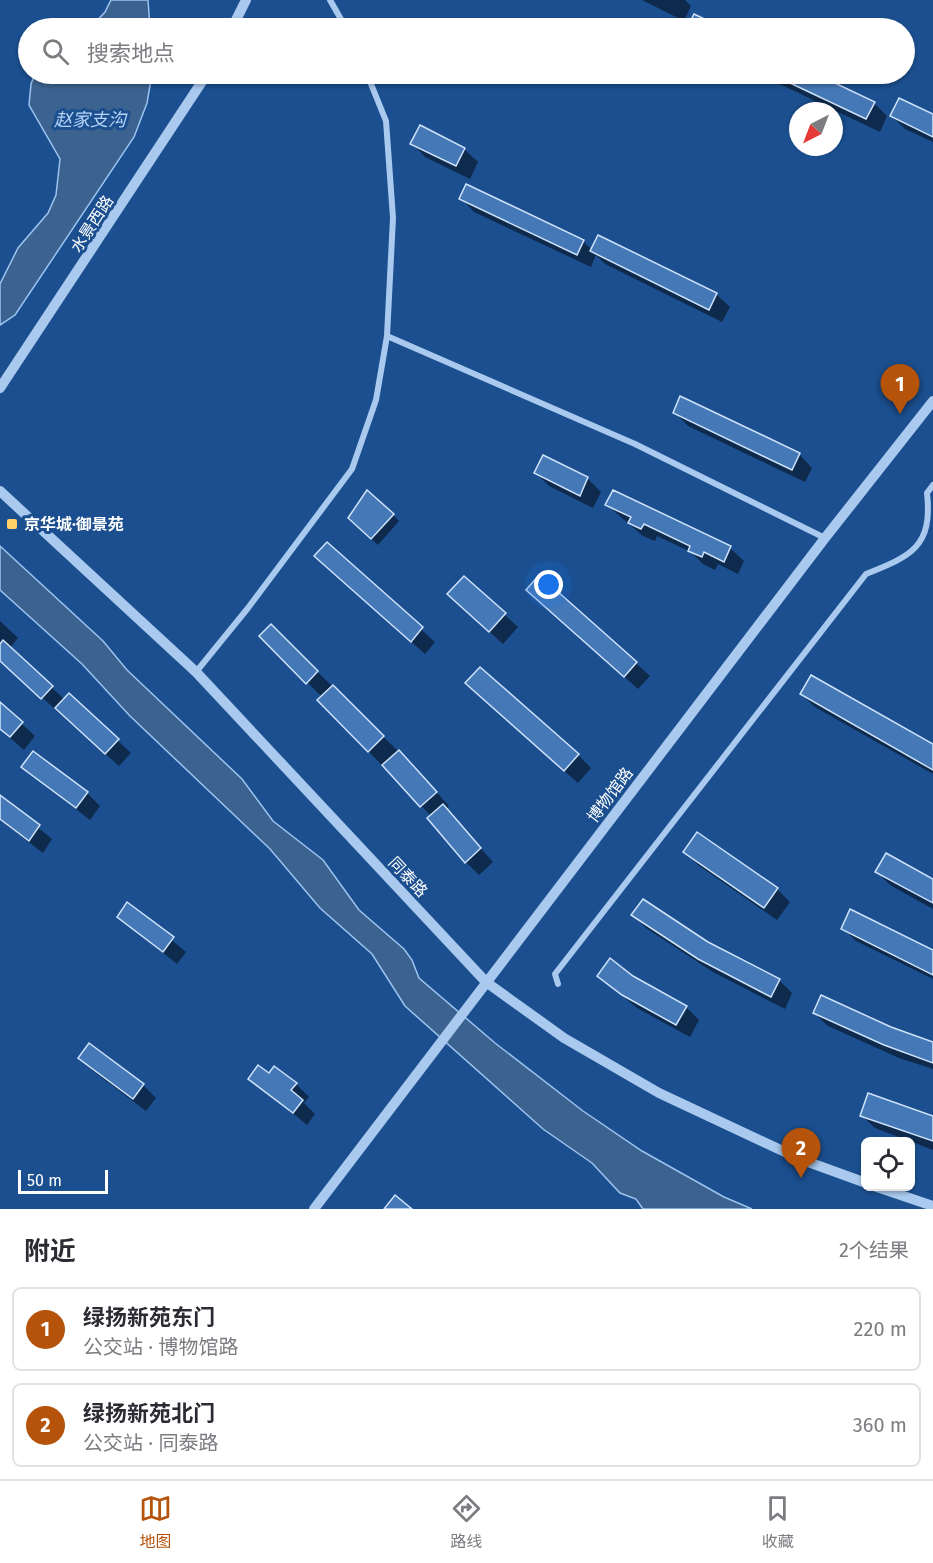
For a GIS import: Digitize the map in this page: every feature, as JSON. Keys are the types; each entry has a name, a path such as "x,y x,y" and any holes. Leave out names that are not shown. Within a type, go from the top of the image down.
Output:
{"street":[{"path":"237,18 246,0"},
{"path":"330,0 340,18"},
{"name":"水景西路","path":"0,388 200,84"},
{"path":"196,672 248,608 352,468 376,400 387,336 393,218 386,121 371,84"},
{"path":"387,336 635,444 825,538"},
{"name":"博物馆路","path":"314,1209 825,538 933,401"},
{"path":"558,984 555,974 866,574 902,559 917,547 926,532 929,514 927,493 933,485"},
{"name":"同泰路","path":"0,491 196,672 486,982 564,1038 659,1093 781,1150 861,1182"},
{"path":"889,1191 933,1206"}],"water":[{"path":"111,0 148,0 149,18 99,18"},
{"name":"赵家支沟","path":"31,84 150,84 147,103 134,137 15,315 0,325 0,284 18,248 48,213 56,195 60,159 29,105"},
{"path":"0,546 103,641 127,670 242,779 273,821 323,860 359,910 404,949 412,960 419,978 495,1043 583,1111 642,1151 724,1197 752,1209 643,1209 636,1199 620,1193 592,1163 543,1129 405,1006 372,954 320,908 270,849 130,716 82,664 0,590"}],"building":[{"path":"792,84 837,84 875,102 866,119 843,108 843,102 830,102"},
{"path":"899,98 933,114 933,137 890,116"},
{"path":"420,125 465,148 456,166 410,144"},
{"path":"466,184 584,240 577,255 459,199"},
{"path":"598,235 717,293 709,310 590,251"},
{"path":"680,396 800,453 792,470 673,413"},
{"path":"543,455 588,477 580,496 534,473"},
{"path":"367,490 394,514 371,539 348,518"},
{"path":"613,490 731,546 724,562 704,552 702,557 688,551 690,546 644,524 641,529 628,523 631,517 605,505"},
{"path":"327,542 423,627 411,642 314,556"},
{"path":"539,575 637,662 624,677 526,590"},
{"path":"464,576 506,613 489,632 447,594"},
{"path":"271,624 318,671 306,684 259,636"},
{"path":"3,640 53,686 41,699 0,661 0,644"},
{"path":"480,667 579,754 564,771 465,683"},
{"path":"811,675 933,744 933,770 800,694"},
{"path":"333,685 384,736 368,752 317,700"},
{"path":"69,693 119,739 105,754 55,708"},
{"path":"0,702 23,722 10,737 0,729"},
{"path":"399,750 437,792 420,807 382,765"},
{"path":"33,751 88,792 76,808 21,767"},
{"path":"0,795 40,825 29,841 0,819"},
{"path":"443,804 481,848 465,863 427,818"},
{"path":"697,832 778,888 764,908 683,852"},
{"path":"886,853 933,879 933,903 875,872"},
{"path":"643,899 708,942 780,979 771,997 698,959 631,915"},
{"path":"127,902 174,937 163,952 117,917"},
{"path":"850,909 933,950 933,975 841,929"},
{"path":"610,958 633,976 687,1006 676,1025 622,995 597,976"},
{"path":"821,995 891,1027 933,1042 933,1063 884,1045 813,1013"},
{"path":"89,1043 144,1084 133,1099 78,1058"},
{"path":"258,1065 269,1073 274,1066 297,1083 291,1090 303,1100 293,1113 248,1079"},
{"path":"868,1093 933,1116 933,1141 860,1116"},
{"path":"395,1195 412,1209 384,1209"}],"place":[{"name":"绿扬新苑东门","path":"900,414"},
{"name":"京华城·御景苑","path":"12,524"},
{"name":"绿扬新苑北门","path":"801,1178"}]}
